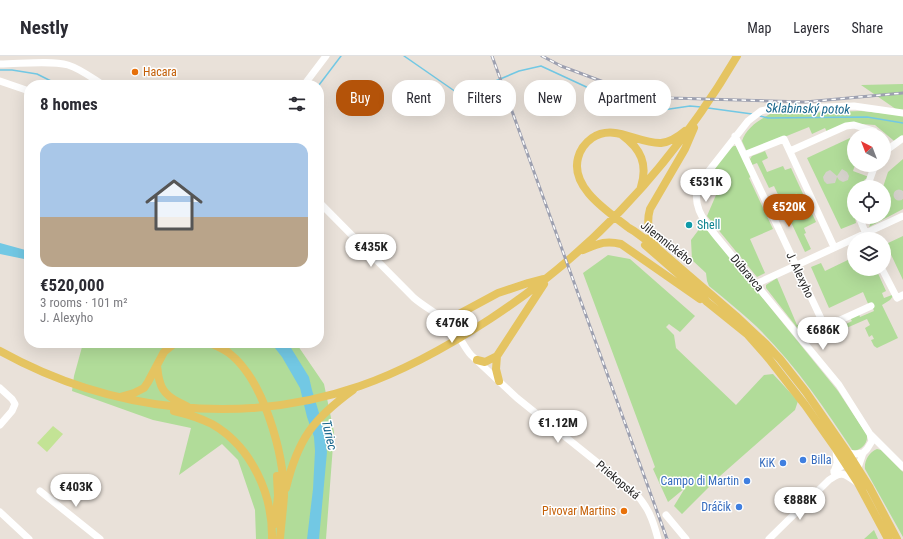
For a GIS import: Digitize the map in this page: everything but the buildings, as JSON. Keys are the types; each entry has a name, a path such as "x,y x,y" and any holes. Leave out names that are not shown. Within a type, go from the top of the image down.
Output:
{"main road":[{"path":"158,406 245,409 291,404 358,386 392,373 468,333 508,307 547,278 574,257 606,226 640,190 676,147 697,119 737,56"},
{"path":"629,228 588,193 580,180 577,170 580,151 594,137 605,133 621,134 654,142 665,142 676,137 697,119"},
{"path":"657,248 650,236 648,219 650,209 685,149 697,119"},
{"path":"621,134 636,147 644,164 644,176 640,190"},
{"name":"Jilemnického","path":"629,228 657,248 736,316 773,352 806,392 858,468 897,539"},
{"name":"Jilemnického","path":"629,228 632,234 691,285 707,302 748,335 758,346 801,400 836,449 858,483 888,539"},
{"path":"580,251 601,243 608,242 621,244 698,298 707,302"},
{"path":"438,315 459,314 498,294 547,278"},
{"path":"499,381 496,369 497,356 547,278"},
{"path":"454,329 455,320 459,314"},
{"path":"118,397 134,393 144,388 160,358 169,348"},
{"path":"220,348 229,353 245,369 256,387 268,413 281,460 284,496"},
{"path":"0,352 62,381 118,397 158,406 201,419 223,431 242,449 250,460 264,491 270,512 273,539"},
{"path":"477,360 485,362 497,356"},
{"path":"157,366 159,381 163,390 174,400 191,408"},
{"path":"280,539 284,496 292,465 304,439 318,420 335,403 358,386"},
{"path":"273,539 278,496 278,451"}],"street":[{"path":"308,80 326,56"},
{"path":"0,64 61,64 73,67 95,80"},
{"path":"0,81 24,89"},
{"name":"Dúbravca","path":"903,113 854,106 768,109 761,111 748,121 735,136 698,185 696,194 697,206 707,225 839,385 870,434 903,467"},
{"path":"790,151 846,126 854,125 864,128"},
{"name":"J. Alexyho","path":"735,136 825,327 871,306"},
{"path":"744,155 784,139 834,247"},
{"path":"891,147 902,139"},
{"name":"Priekopská","path":"324,207 414,298 438,315 454,329 466,349 499,381 539,416 634,492 644,502 652,517 658,539"},
{"path":"874,232 903,216"},
{"path":"756,284 834,247 847,243"},
{"path":"886,276 900,297"},
{"path":"0,388 12,399 15,404 12,411 0,425"},
{"path":"834,471 845,464 858,468 863,453 872,441 870,434"},
{"path":"829,480 837,463 836,449"},
{"path":"848,453 863,453"},
{"path":"769,539 837,474 840,473 847,475 858,483"},
{"path":"40,491 100,539"},
{"path":"0,512 29,539"},
{"path":"666,515 686,539"}],"green space":[{"path":"903,84 903,114 861,85"},
{"path":"861,111 903,115 903,142 899,145 891,138 891,128 879,128 875,125 848,123 827,132 825,128 812,134 809,127 747,152 742,141 744,136 757,122 770,114"},
{"path":"847,139 847,172 856,172 869,177 869,179 865,180 847,180 847,224 854,224 841,229 807,158"},
{"path":"736,146 752,176 749,178 773,229 750,239 765,273 757,277 707,216 716,195 713,186 704,181 731,147"},
{"path":"765,151 768,158 762,161 767,172 783,166 785,170 791,168 816,222 804,228 806,233 804,234 811,249 805,252 774,186 769,188 757,163 752,165 750,159 752,156"},
{"path":"903,159 903,209 891,215 891,180 885,180 888,172 891,172 891,169"},
{"path":"797,193 804,208 795,211 789,196"},
{"path":"705,227 838,391 867,435 865,444 861,448 853,451 820,402 796,370 770,340 756,326 709,286 706,273 692,260 691,240 700,228"},
{"path":"903,236 903,280 891,255 891,242"},
{"path":"608,255 630,259 695,316 680,332 669,324 666,327 674,335 676,348 736,405 764,375 773,374 798,401 795,410 720,476 682,514 674,506 685,488 668,502 653,469 655,467 583,273"},
{"path":"847,260 847,276 879,276 886,291 882,293 884,298 893,296 882,305 898,338 877,348 871,340 874,339 872,335 869,337 865,328 870,325 867,319 835,333 834,330 852,321 850,318 859,314 860,317 874,311 871,303 869,306 863,292 829,308 811,267 821,263 825,271"},
{"path":"777,278 797,325 807,322 816,341 809,343 766,288 766,285"},
{"path":"82,348 299,348 324,384 334,432 326,539 256,539 255,510 238,460 222,444 179,475 191,428 153,420 72,391 74,376"},
{"path":"53,426 63,434 47,452 37,443"},
{"path":"877,449 881,450 903,472 903,537 865,469 865,463 868,457"},
{"path":"874,530 878,539 864,539"}],"shaded area":[{"path":"842,169 847,172 849,176 848,180 843,182 837,177 835,183 827,184 823,177 826,172 830,170 837,176"},
{"path":"897,190 901,190 903,191 903,199 897,200 894,197 894,193"}],"water":[{"path":"0,243 24,250 24,259 0,254"},
{"path":"275,348 291,348 309,377 323,426 327,452 319,539 307,539 313,489 315,451 314,437 307,417 300,388 282,357"}],"waterway":[{"name":"Sklabinský potok","path":"323,80 341,56"},
{"name":"Sklabinský potok","path":"404,56 456,92 479,88 519,71 541,66 634,109 649,112 690,106 701,107"},
{"name":"Sklabinský potok","path":"0,70 12,70 37,74 49,80"},
{"name":"Sklabinský potok","path":"708,108 752,114"},
{"name":"Sklabinský potok","path":"760,116 768,118 867,117 903,123"}],"railway":[{"path":"492,56 667,539"},
{"path":"542,56 561,66 617,87 645,94 671,98 805,102 903,93"}],"place":[{"name":"Hacara","path":"135,72"},
{"name":"Shell","path":"689,225"},
{"name":"Billa","path":"803,460"},
{"name":"KiK","path":"783,463"},
{"name":"Campo di Martin","path":"747,481"},
{"name":"Dráčik","path":"739,507"},
{"name":"Pivovar Martins","path":"624,511"}],"water label":[{"name":"Turiec","path":"330,435"}]}
